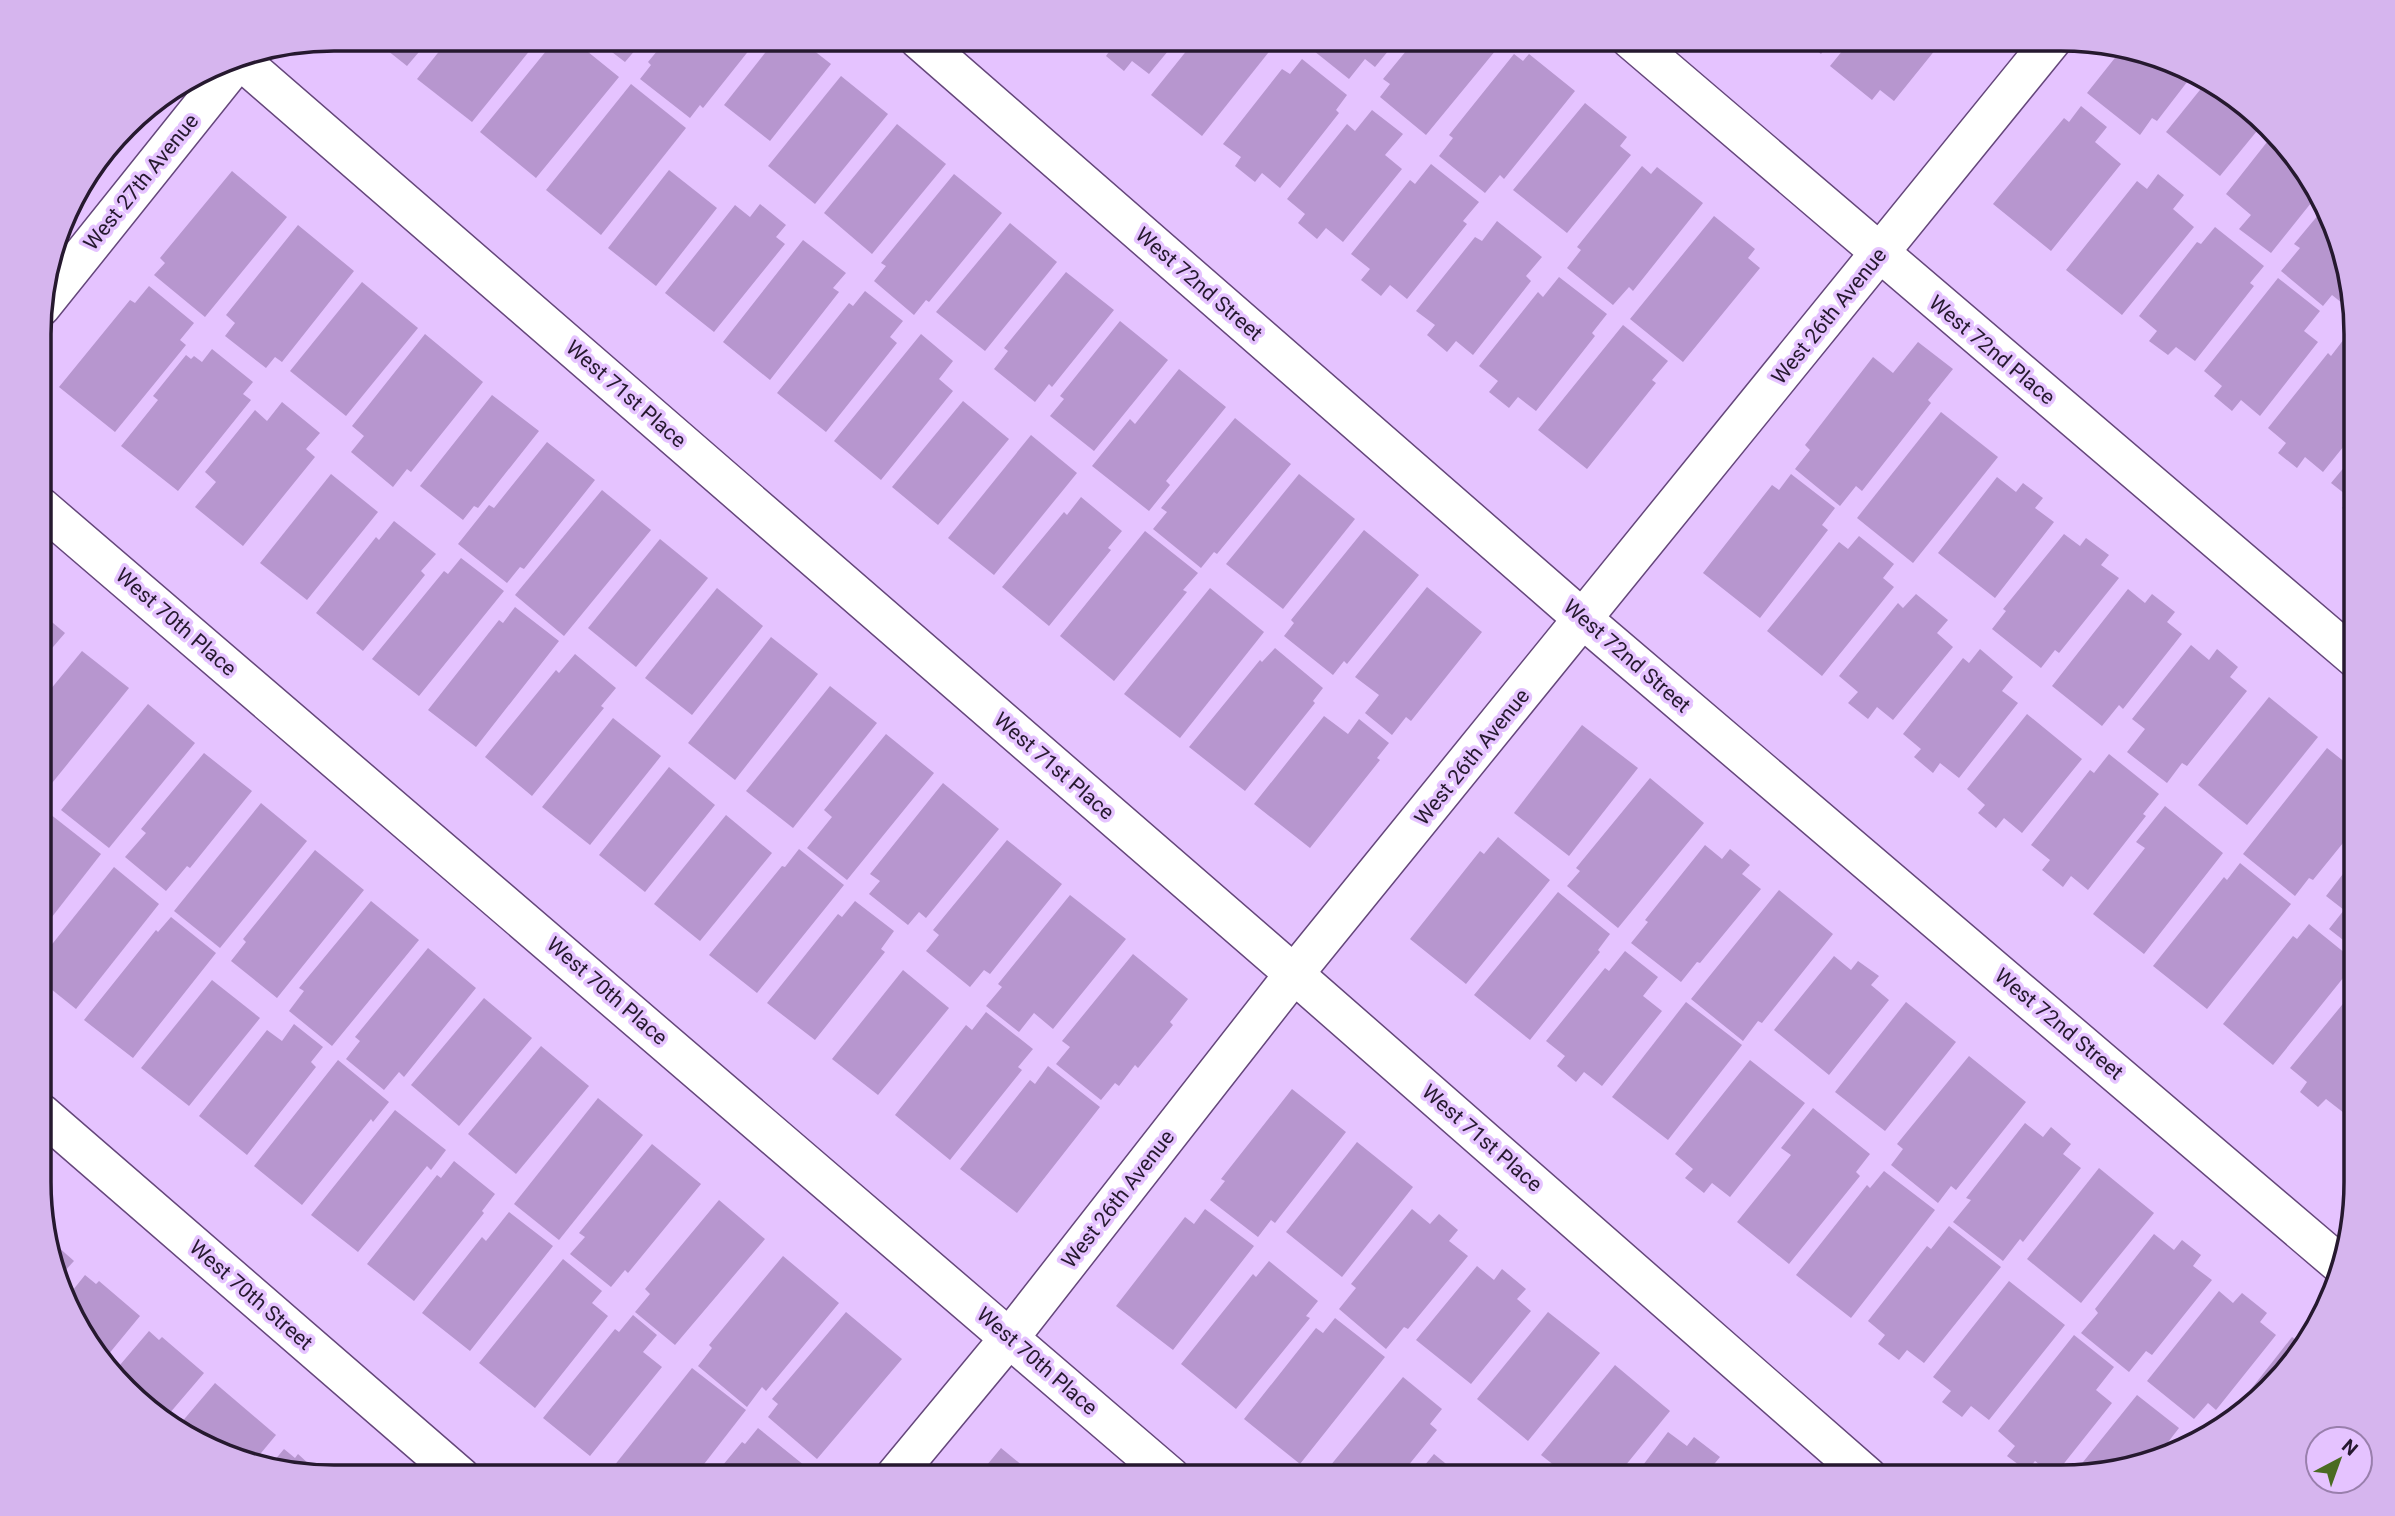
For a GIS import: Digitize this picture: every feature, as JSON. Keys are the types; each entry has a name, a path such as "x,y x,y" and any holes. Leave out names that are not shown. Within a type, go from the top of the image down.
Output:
{"street":[{"name":"West 72nd Street","path":"933,51 1584,620 2334,1259"},
{"name":"West 72nd Place","path":"1645,51 2344,650"},
{"name":"West 26th Avenue","path":"904,1465 1010,1337 1294,974 1584,620 2042,51"},
{"name":"West 71st Place","path":"247,65 1294,974 1854,1465"},
{"name":"West 27th Avenue","path":"54,291 229,71"},
{"name":"West 70th Place","path":"51,516 1157,1465"},
{"name":"West 70th Street","path":"51,1122 446,1465"}],"building":[{"path":"388,51 420,51 407,66"},
{"path":"439,51 529,51 472,122 417,79"},
{"path":"546,51 587,51 619,77 536,178 480,132"},
{"path":"611,51 634,51 625,62"},
{"path":"657,51 748,51 703,108 700,105 690,118 640,79 651,65 648,62"},
{"path":"767,51 814,51 831,64 770,141 724,105"},
{"path":"1110,51 1168,51 1149,74 1132,61 1124,71 1106,56"},
{"path":"1186,51 1270,51 1202,136 1151,95"},
{"path":"1314,51 1388,51 1375,67 1365,59 1349,79"},
{"path":"1406,51 1495,51 1426,135 1380,97 1390,84 1383,79"},
{"path":"1842,51 1934,51 1894,101 1880,90 1872,100 1830,66"},
{"path":"1514,54 1523,61 1529,54 1575,91 1504,179 1500,175 1485,193 1439,156 1453,138 1449,135"},
{"path":"2116,56 2170,72 2188,81 2157,121 2152,118 2140,135 2087,93"},
{"path":"1302,59 1347,95 1336,110 1339,113 1280,188 1262,173 1255,182 1235,166 1241,157 1223,144 1282,69 1290,74"},
{"path":"841,76 888,114 815,204 768,166"},
{"path":"631,84 686,128 601,235 546,190"},
{"path":"2201,88 2234,109 2257,130 2220,176 2166,132"},
{"path":"1585,103 1627,137 1620,146 1631,155 1567,233 1513,190"},
{"path":"2081,106 2107,127 2095,142 2121,164 2051,251 1993,204 2064,118 2069,122"},
{"path":"1372,110 1403,134 1385,155 1402,169 1343,242 1326,228 1317,239 1298,223 1305,214 1287,199 1347,124 1355,131"},
{"path":"897,124 946,164 872,254 824,213"},
{"path":"2268,141 2297,176 2311,202 2271,253 2239,229 2251,215 2226,194"},
{"path":"1431,164 1479,202 1463,221 1467,224 1407,299 1390,285 1381,296 1361,280 1370,269 1351,254 1410,180 1415,184"},
{"path":"1642,166 1651,174 1657,167 1703,203 1633,291 1629,287 1613,305 1567,268 1581,250 1577,247"},
{"path":"669,170 717,208 656,286 608,248"},
{"path":"232,171 287,217 205,317 154,275 165,263 160,258"},
{"path":"954,174 1002,213 929,302 926,300 914,315 874,281 886,266 881,263"},
{"path":"2158,174 2184,195 2173,209 2194,227 2122,315 2066,270 2137,181 2147,189"},
{"path":"760,204 786,225 776,237 785,244 714,332 665,293 735,205 750,217"},
{"path":"2318,215 2335,260 2342,303 2332,295 2323,306 2281,271 2300,248 2294,244"},
{"path":"1714,216 1755,249 1748,258 1760,268 1683,362 1630,319"},
{"path":"1497,221 1542,257 1526,276 1531,281 1473,355 1456,341 1447,352 1427,335 1435,325 1416,311 1475,237 1482,241"},
{"path":"1010,223 1057,262 985,351 936,312"},
{"path":"298,225 354,271 282,362 275,357 266,368 225,336 235,323 226,315"},
{"path":"2215,227 2264,266 2250,283 2254,286 2195,361 2176,347 2168,355 2149,341 2157,331 2139,316 2197,242 2201,244"},
{"path":"803,240 846,273 833,288 839,292 770,380 723,342"},
{"path":"1066,272 1114,310 1052,387 1049,384 1035,402 994,369 1008,351 1004,348"},
{"path":"1559,277 1607,314 1592,333 1595,336 1536,411 1518,397 1509,408 1489,392 1498,381 1479,366 1538,292 1543,297"},
{"path":"2278,278 2320,311 2304,331 2318,342 2260,416 2241,400 2232,411 2214,396 2222,386 2204,371"},
{"path":"362,282 418,328 346,416 290,371"},
{"path":"149,286 194,323 180,340 186,345 115,432 59,387 130,300 135,303"},
{"path":"865,291 903,321 890,337 897,343 826,432 777,393 849,303 853,306"},
{"path":"1120,321 1168,360 1094,451 1050,416 1064,399 1060,396"},
{"path":"1623,325 1668,361 1652,380 1656,383 1587,469 1538,430"},
{"path":"425,334 483,382 411,472 407,469 393,487 351,452 364,436 352,426"},
{"path":"921,334 953,361 939,379 953,391 881,480 834,441"},
{"path":"2344,339 2344,446 2323,472 2305,457 2297,468 2278,453 2286,443 2268,428 2328,353 2331,356"},
{"path":"1918,342 1953,369 1928,400 1931,403 1862,491 1856,486 1840,506 1795,469 1810,450 1805,445 1873,357 1893,373"},
{"path":"212,349 253,382 243,394 251,400 178,491 121,446 158,400 153,396 186,355 191,359 194,356 202,362"},
{"path":"1179,369 1226,407 1166,481 1170,485 1149,511 1092,466 1130,419 1135,424"},
{"path":"492,395 539,431 478,508 474,506 463,520 420,486"},
{"path":"963,401 1009,439 938,525 892,487"},
{"path":"282,402 320,433 306,449 315,457 243,546 195,507 216,482 205,472 255,410 267,421"},
{"path":"1941,412 1998,457 1913,563 1857,518"},
{"path":"1235,418 1291,464 1217,554 1214,552 1201,568 1153,529 1167,512 1161,508"},
{"path":"1031,435 1077,473 994,575 948,538"},
{"path":"547,442 595,480 524,569 520,567 507,583 458,544 489,505 494,508"},
{"path":"2344,467 2344,493 2331,483"},
{"path":"331,474 378,512 307,600 260,563"},
{"path":"1299,474 1355,519 1283,609 1226,564"},
{"path":"1791,474 1835,508 1822,525 1828,530 1760,618 1703,573 1772,485 1779,490"},
{"path":"1997,477 2016,492 2023,483 2043,498 2035,508 2054,522 1995,598 1938,553"},
{"path":"602,490 651,530 564,636 515,595"},
{"path":"1081,497 1122,531 1108,548 1111,550 1049,626 1002,587 1064,512 1067,515"},
{"path":"394,521 436,554 421,571 425,575 363,651 316,613 376,537 379,540"},
{"path":"1364,530 1419,575 1347,664 1344,661 1333,675 1284,636 1294,623 1291,620"},
{"path":"1145,531 1198,573 1183,590 1187,592 1114,681 1060,636"},
{"path":"2064,534 2080,546 2086,538 2109,555 2101,565 2119,578 2059,653 2055,650 2041,668 1992,629 2006,611 2003,609"},
{"path":"1859,536 1894,564 1883,578 1894,587 1822,676 1767,631 1839,542 1848,549"},
{"path":"660,539 708,578 636,667 588,628"},
{"path":"461,558 504,591 419,696 372,659 444,571 448,574"},
{"path":"1427,587 1482,632 1411,721 1406,717 1392,735 1365,713 1379,695 1355,677"},
{"path":"717,588 763,626 692,715 645,678"},
{"path":"1210,588 1264,632 1180,738 1124,694"},
{"path":"2128,589 2145,603 2152,594 2175,612 2167,622 2182,634 2123,709 2119,705 2102,726 2052,686"},
{"path":"1916,594 1948,620 1937,633 1953,647 1893,720 1877,707 1868,719 1848,703 1858,692 1839,676 1898,603 1903,608"},
{"path":"515,607 559,641 476,747 428,710 499,620 503,623"},
{"path":"51,621 65,633 51,649"},
{"path":"771,637 818,674 735,780 688,743"},
{"path":"2191,645 2209,660 2217,649 2238,667 2230,677 2247,691 2187,766 2182,763 2167,783 2127,752 2145,729 2132,719"},
{"path":"1275,648 1323,688 1313,701 1315,703 1245,791 1189,747 1260,660 1262,662"},
{"path":"1980,649 2013,677 2002,691 2018,703 1959,778 1940,763 1933,773 1914,757 1921,749 1903,734 1963,658 1969,663"},
{"path":"82,651 129,688 51,784 51,689"},
{"path":"575,654 616,688 601,706 604,708 532,796 485,757 556,670 559,673"},
{"path":"830,686 877,723 793,828 746,791"},
{"path":"2269,697 2318,737 2247,825 2198,785"},
{"path":"148,704 195,743 109,848 61,810"},
{"path":"2027,714 2082,759 2022,833 2004,818 1996,828 1978,813 1985,805 1967,789"},
{"path":"1324,716 1348,734 1359,719 1389,743 1377,758 1380,760 1310,848 1254,804"},
{"path":"613,718 661,756 590,845 542,807"},
{"path":"1582,725 1638,768 1569,856 1514,813"},
{"path":"886,734 934,773 847,880 807,848 832,817 824,810"},
{"path":"2327,748 2344,761 2344,842 2313,880 2309,878 2295,896 2243,854"},
{"path":"204,753 252,791 190,868 187,866 166,891 125,857 146,833 141,829"},
{"path":"2109,754 2159,794 2143,814 2146,816 2088,890 2071,876 2063,887 2042,870 2050,860 2031,845 2090,770 2094,773"},
{"path":"669,767 715,805 645,892 599,855"},
{"path":"1650,778 1704,823 1618,928 1567,886 1580,871 1576,868"},
{"path":"943,783 999,829 926,918 919,912 908,925 869,894 880,881 870,874"},
{"path":"261,803 307,841 220,948 174,911"},
{"path":"2165,806 2223,853 2144,954 2093,914 2145,848 2136,842"},
{"path":"51,815 101,854 51,918"},
{"path":"726,815 772,853 700,941 654,904"},
{"path":"1498,837 1550,880 1466,984 1410,939 1480,851 1484,854"},
{"path":"1007,840 1062,884 990,974 984,970 970,987 926,951 939,935 933,930"},
{"path":"1705,845 1722,859 1730,849 1750,865 1742,874 1761,889 1681,982 1631,943 1648,922 1645,920"},
{"path":"799,849 844,885 757,993 709,955"},
{"path":"315,850 364,890 277,998 231,961 246,942 243,939"},
{"path":"2240,863 2291,904 2207,1009 2153,966 2224,877 2227,880"},
{"path":"114,867 159,904 76,1009 51,989 51,946"},
{"path":"2344,873 2344,910 2326,896"},
{"path":"1779,890 1833,934 1762,1023 1758,1021 1743,1041 1691,999"},
{"path":"1558,892 1610,934 1598,950 1600,952 1530,1040 1474,995"},
{"path":"1070,895 1126,939 1053,1029 1034,1013 1019,1032 986,1006 1002,987 998,984"},
{"path":"371,901 419,940 332,1046 289,1011 304,991 299,988"},
{"path":"855,901 894,931 881,949 885,952 815,1040 767,1003 838,914 842,917"},
{"path":"2344,910 2344,941 2329,929"},
{"path":"171,917 216,953 133,1058 84,1020 156,930 158,932"},
{"path":"2309,924 2344,952 2344,977 2273,1065 2223,1024 2293,936 2297,939"},
{"path":"428,948 476,988 404,1077 399,1072 384,1090 346,1059 360,1041 355,1037"},
{"path":"1625,951 1658,977 1643,996 1662,1011 1602,1086 1584,1072 1576,1082 1557,1066 1565,1056 1546,1041 1605,968 1609,971"},
{"path":"1133,954 1188,999 1170,1022 1173,1025 1138,1068 1135,1065 1119,1086 1115,1083 1101,1100 1056,1064 1070,1047 1062,1041"},
{"path":"1834,956 1851,970 1858,961 1879,976 1871,985 1889,1000 1829,1075 1774,1030"},
{"path":"903,970 949,1008 878,1095 832,1059"},
{"path":"212,980 260,1018 189,1106 141,1068"},
{"path":"484,998 532,1038 459,1126 411,1085"},
{"path":"1686,1002 1742,1045 1668,1140 1612,1097"},
{"path":"1906,1002 1956,1042 1885,1131 1835,1092"},
{"path":"2344,1003 2344,1113 2326,1099 2318,1107 2300,1092 2307,1082 2290,1068"},
{"path":"986,1012 1033,1049 1018,1067 1022,1070 950,1160 895,1115 966,1025 972,1030"},
{"path":"294,1024 323,1047 311,1062 316,1067 247,1155 199,1116 267,1030 282,1041"},
{"path":"541,1046 589,1086 516,1174 468,1134"},
{"path":"1969,1056 2026,1102 1956,1190 1951,1186 1938,1203 1891,1165 1903,1149 1897,1144"},
{"path":"338,1060 389,1102 373,1122 371,1119 302,1205 254,1166"},
{"path":"1750,1060 1805,1103 1730,1197 1712,1183 1704,1193 1685,1178 1693,1169 1675,1154"},
{"path":"1048,1066 1100,1107 1017,1213 960,1169 1030,1080 1035,1084"},
{"path":"1292,1089 1346,1132 1275,1223 1271,1220 1258,1237 1210,1200 1225,1181 1221,1179"},
{"path":"598,1098 643,1135 559,1240 514,1204"},
{"path":"1813,1108 1870,1154 1856,1172 1860,1176 1789,1264 1737,1222 1791,1155 1781,1148"},
{"path":"395,1110 446,1150 431,1170 427,1166 358,1252 311,1215"},
{"path":"2025,1123 2043,1137 2051,1127 2071,1144 2063,1154 2081,1168 2023,1242 2020,1239 2003,1261 1953,1222 1971,1200 1966,1198"},
{"path":"1357,1142 1413,1187 1342,1277 1286,1232"},
{"path":"652,1144 701,1184 628,1273 625,1270 611,1287 570,1254 585,1237 579,1233"},
{"path":"454,1161 495,1194 482,1211 484,1213 414,1301 367,1264 437,1175 441,1178"},
{"path":"2099,1168 2154,1213 2081,1303 2027,1259"},
{"path":"1884,1171 1935,1210 1851,1318 1796,1275 1867,1185 1870,1188"},
{"path":"719,1200 765,1239 675,1345 635,1312 650,1294 645,1289"},
{"path":"1205,1209 1254,1246 1173,1350 1116,1306 1185,1217 1194,1224"},
{"path":"1412,1209 1430,1224 1439,1214 1458,1230 1449,1241 1468,1256 1408,1329 1404,1327 1386,1349 1339,1309 1356,1288 1351,1284"},
{"path":"509,1212 553,1246 470,1351 422,1313 482,1237 486,1241"},
{"path":"1949,1226 2001,1267 1924,1363 1907,1350 1899,1360 1878,1344 1885,1335 1868,1321 1927,1246 1931,1249"},
{"path":"2154,1234 2174,1250 2182,1240 2201,1255 2193,1266 2212,1280 2152,1355 2146,1351 2129,1372 2081,1333 2098,1313 2095,1309"},
{"path":"58,1247 74,1261 65,1271"},
{"path":"783,1256 839,1303 766,1391 762,1387 747,1407 698,1366 712,1348 709,1345"},
{"path":"563,1259 602,1291 592,1303 608,1316 535,1408 479,1363"},
{"path":"1269,1261 1318,1301 1306,1316 1310,1318 1236,1409 1181,1364 1253,1274 1256,1277"},
{"path":"1477,1266 1494,1280 1502,1269 1526,1289 1517,1299 1531,1311 1471,1384 1416,1340"},
{"path":"85,1275 96,1284 99,1281 140,1316 108,1354 98,1340 72,1291"},
{"path":"2009,1281 2065,1325 1989,1420 1971,1406 1962,1417 1942,1402 1951,1391 1933,1377"},
{"path":"2219,1291 2233,1303 2242,1293 2267,1313 2260,1322 2276,1335 2216,1410 2208,1403 2194,1419 2147,1381"},
{"path":"846,1312 902,1359 817,1459 768,1417 778,1404 772,1399"},
{"path":"1548,1312 1600,1353 1528,1441 1477,1399"},
{"path":"633,1315 657,1335 643,1352 662,1367 590,1456 543,1418 615,1329 619,1332"},
{"path":"1335,1318 1385,1357 1300,1464 1244,1419 1316,1328 1323,1333"},
{"path":"149,1331 159,1340 162,1337 204,1373 170,1413 119,1366"},
{"path":"2074,1335 2114,1367 2096,1390 2112,1403 2063,1465 2040,1465 2035,1461 2032,1465 2019,1465 2007,1456 2015,1446 1998,1431"},
{"path":"2292,1337 2297,1341 2274,1369 2243,1399"},
{"path":"1615,1365 1670,1411 1626,1465 1554,1465 1541,1455"},
{"path":"692,1368 746,1410 703,1465 615,1465"},
{"path":"1403,1377 1442,1409 1430,1424 1437,1430 1409,1465 1331,1465"},
{"path":"215,1383 276,1435 259,1456 225,1444 182,1422"},
{"path":"2137,1395 2179,1428 2165,1446 2135,1456 2081,1465"},
{"path":"758,1428 804,1465 723,1465 742,1442 745,1444"},
{"path":"1668,1432 1687,1446 1694,1437 1720,1457 1713,1465 1643,1465"},
{"path":"1001,1448 1022,1465 987,1465"},
{"path":"284,1449 295,1458 298,1454 309,1464 297,1463 275,1459"},
{"path":"1434,1454 1447,1465 1425,1465"}]}
